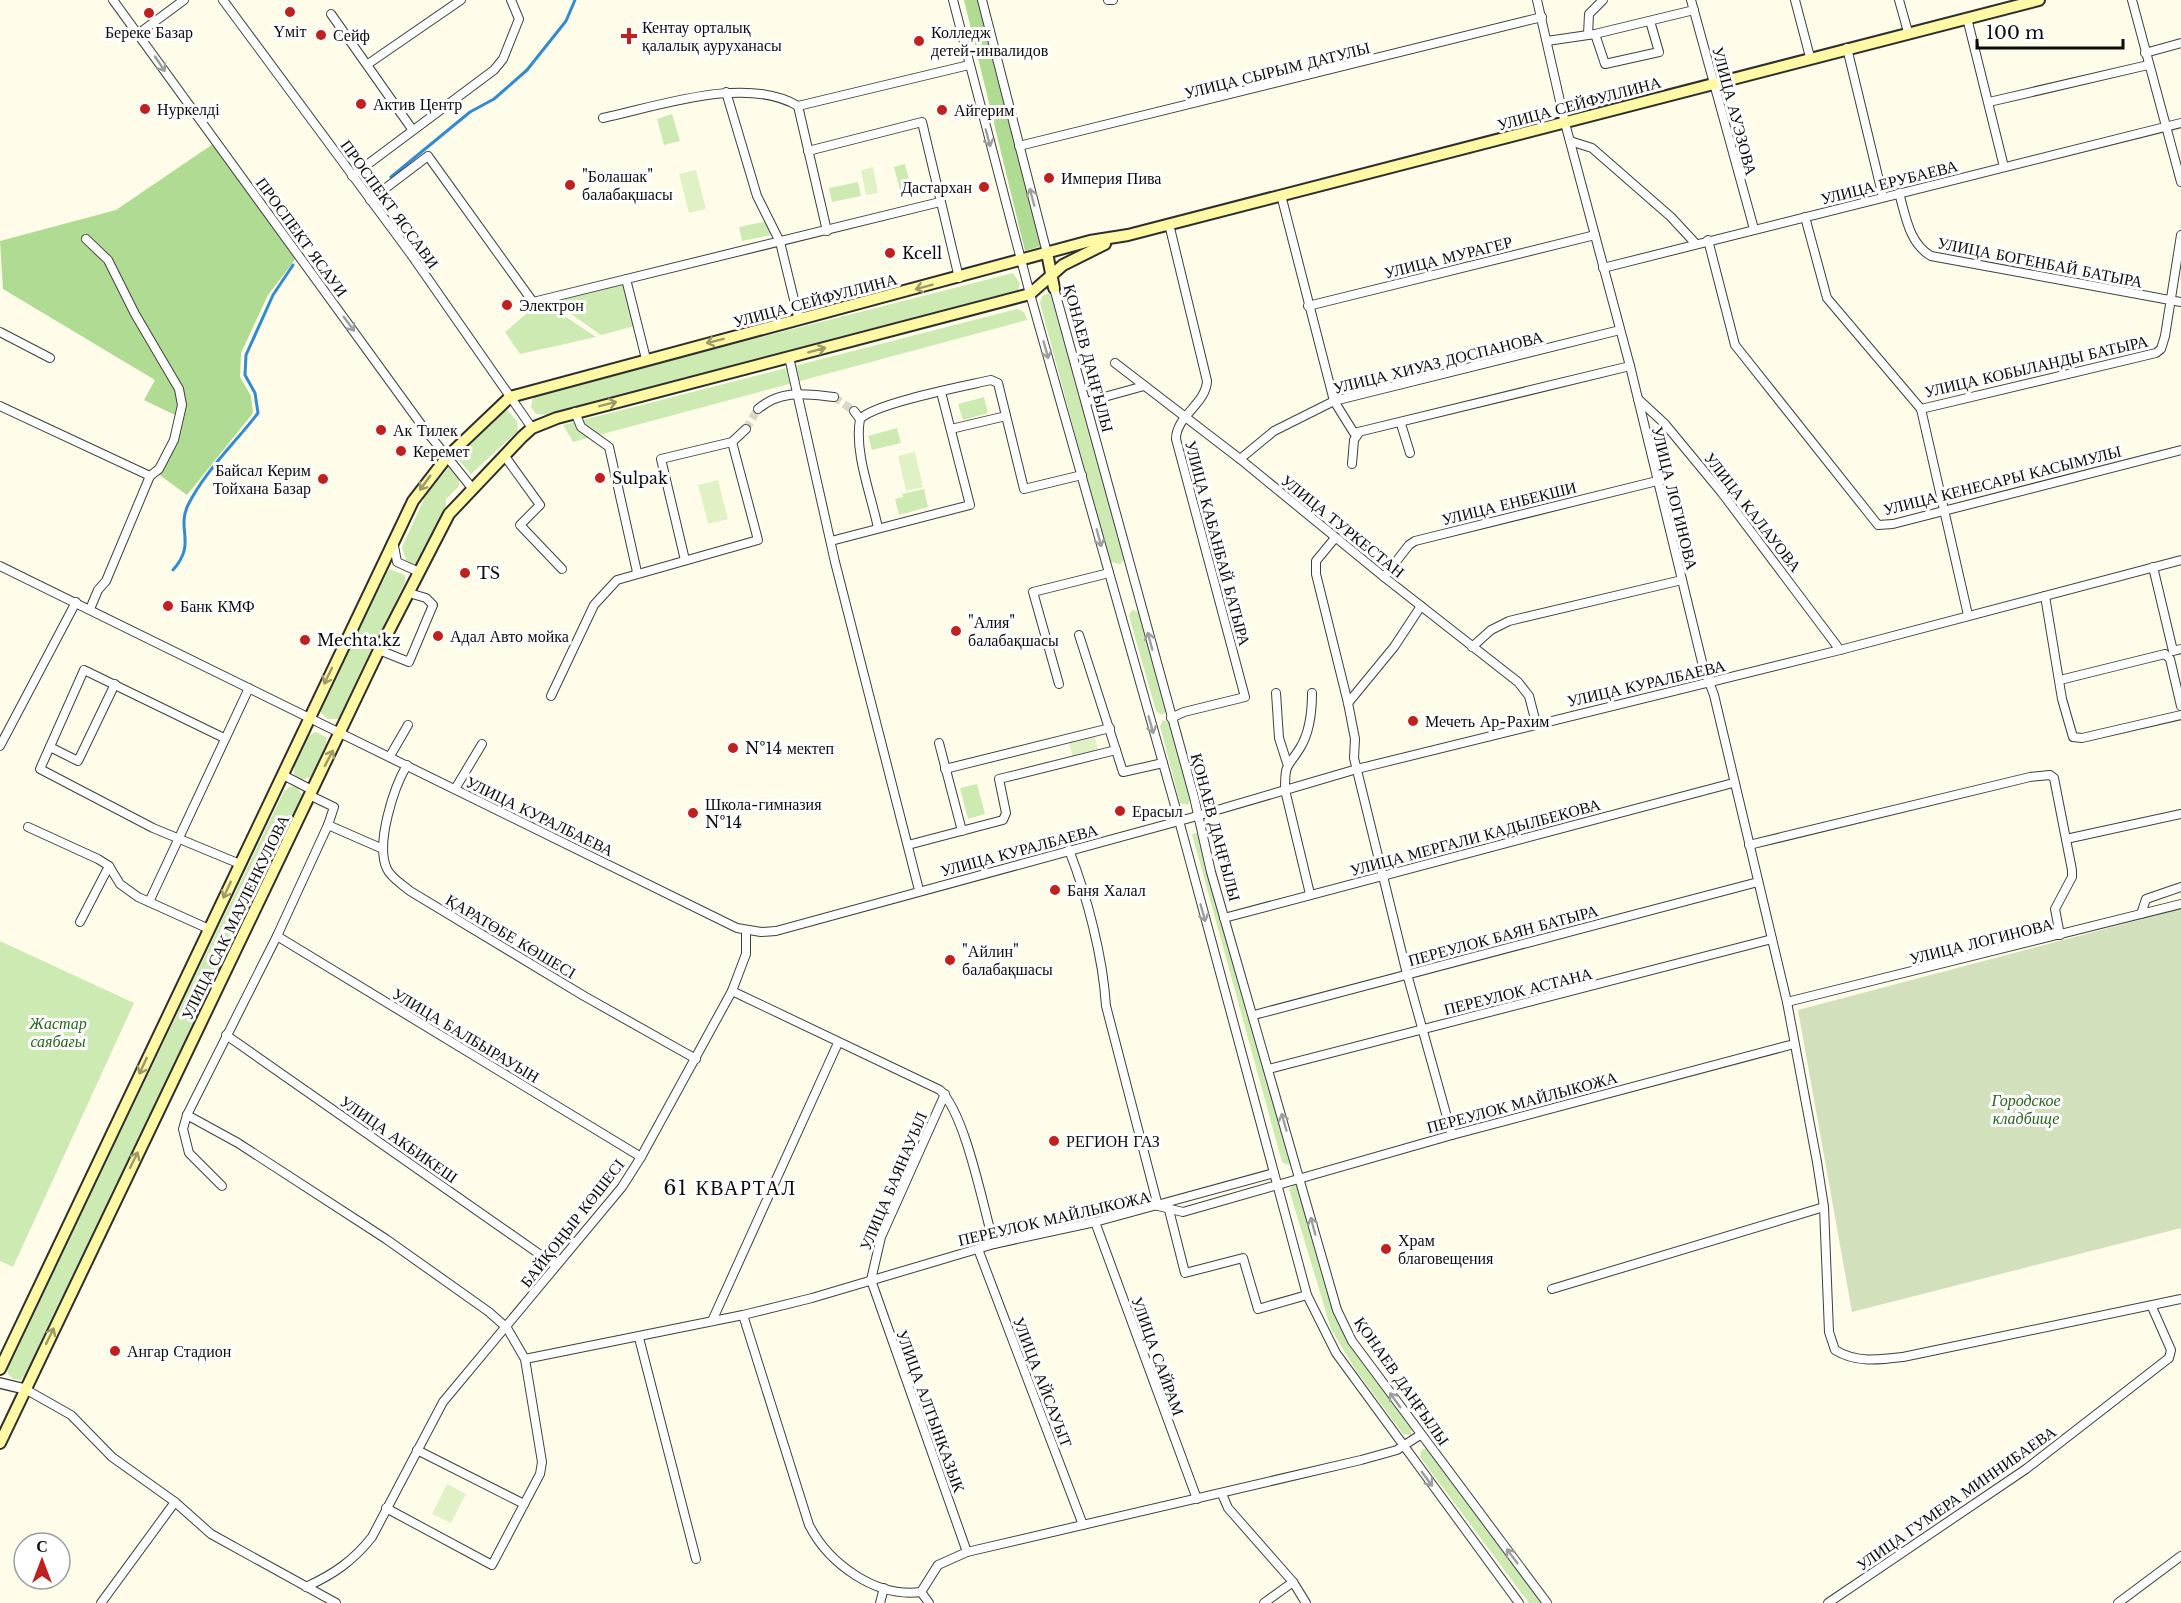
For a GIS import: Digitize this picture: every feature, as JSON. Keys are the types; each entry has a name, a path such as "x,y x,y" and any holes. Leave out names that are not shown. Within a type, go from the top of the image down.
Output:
{"main road":[{"name":"УЛИЦА СЕЙФУЛЛИНА","path":"510,397 1047,253 1128,235 1565,123 1810,57 2039,0"},
{"name":"УЛИЦА СЕЙФУЛЛИНА","path":"532,428 575,412 1029,294 1074,258 1128,235"},
{"name":"ҚОНАЕВ ДАҢҒЫЛЫ","path":"1047,253 1054,288"},
{"name":"УЛИЦА САК МАУЛЕНКУЛОВА","path":"0,1369 413,501 447,457 510,397"},
{"name":"УЛИЦА САК МАУЛЕНКУЛОВА","path":"0,1443 379,650 449,514 532,428"}],"street":[{"name":"ПРОСПЕКТ ЯСАУИ","path":"113,0 472,488"},
{"path":"138,34 184,0"},
{"name":"ПРОСПЕКТ ЯССАВИ","path":"223,0 410,253 532,428"},
{"path":"368,64 461,0"},
{"path":"352,176 494,70 503,59 519,19 511,0"},
{"name":"ҚОНАЕВ ДАҢҒЫЛЫ","path":"952,0 1029,294 1163,764 1276,1185 1308,1295 1336,1353 1519,1603"},
{"name":"ҚОНАЕВ ДАҢҒЫЛЫ","path":"982,0 1047,253"},
{"path":"1108,0 1113,0"},
{"name":"УЛИЦА ЛОГИНОВА","path":"1537,0 1565,123 1630,366 1703,666 1710,682 1787,1002 1824,1206 1829,1332 1835,1350 1844,1356 1877,1360 1903,1357 2152,1307"},
{"path":"1603,0 1589,14 1591,34 1605,64 1659,52 1650,21"},
{"name":"УЛИЦА АУЭЗОВА","path":"1691,0 1754,229"},
{"path":"1796,0 1810,57"},
{"path":"1899,0 1908,32"},
{"path":"2132,0 2181,182"},
{"path":"1547,41 1591,34 1694,10"},
{"path":"331,14 412,129"},
{"name":"УЛИЦА СЫРЫМ ДАТУЛЫ","path":"1018,146 1542,17"},
{"path":"1967,18 2004,167"},
{"path":"2145,52 2181,44"},
{"path":"1847,48 1883,197"},
{"path":"603,118 726,92 766,94 785,98 798,106 969,65"},
{"path":"1989,102 2148,65"},
{"path":"726,92 757,196 780,242 800,320"},
{"path":"798,106 827,231"},
{"path":"808,151 922,122 959,278"},
{"name":"УЛИЦА ЕРУБАЕВА","path":"1603,268 2181,123"},
{"path":"1570,141 1585,145 1600,155 1671,217 1696,244"},
{"path":"369,200 428,156 533,302 940,202"},
{"name":"УЛИЦА БОГЕНБАЙ БАТЫРА","path":"1899,193 1912,236 1921,250 1931,256 2181,302"},
{"path":"1281,195 1334,401 1350,430 1358,434 1630,366"},
{"name":"УЛИЦА КОБЫЛАНДЫ БАТЫРА","path":"1805,217 1827,298 1922,409 2156,353 2163,343 2181,235"},
{"name":"УЛИЦА КАБАНБАЙ БАТЫРА","path":"1169,224 1207,372 1206,393 1178,429 1176,439 1245,697 1184,712 1171,718"},
{"name":"УЛИЦА МУРАГЕР","path":"1308,306 1594,235"},
{"path":"86,239 108,260 135,314 179,389 182,405 174,440 159,469 150,476 106,581 98,590 90,609"},
{"name":"УЛИЦА КЕНЕСАРЫ КАСЫМУЛЫ","path":"1708,240 1735,345 1878,525 1943,511 2181,450"},
{"path":"626,279 646,359"},
{"name":"ҚОНАЕВ ДАҢҒЫЛЫ","path":"1054,288 1224,918 1344,1326 1420,1435 1547,1603"},
{"name":"УЛИЦА ХИУАЗ ДОСПАНОВА","path":"1240,459 1274,431 1334,401 1620,330"},
{"path":"0,332 50,358"},
{"path":"789,357 831,541 919,890"},
{"name":"УЛИЦА ТУРКЕСТАН","path":"1115,363 1240,459 1525,690 1532,703 1536,723"},
{"path":"878,528 862,459 858,429 860,419 870,411 941,392 998,382 1024,489 1082,475"},
{"path":"1086,402 1144,386"},
{"path":"831,541 970,505 941,392"},
{"path":"758,409 767,401 796,393 834,397"},
{"name":"УЛИЦА КАЛАУОВА","path":"1637,398 1665,424 1722,493 1840,650"},
{"path":"0,406 150,476"},
{"path":"1922,409 1968,615"},
{"path":"854,411 860,419"},
{"path":"575,412 581,427 609,447 637,572"},
{"path":"951,429 1006,416"},
{"path":"1401,424 1410,453"},
{"path":"685,560 661,459 732,442 746,429"},
{"path":"1352,464 1354,440 1358,434"},
{"path":"551,696 594,605 617,580 637,572 758,540 732,442"},
{"path":"504,455 540,505 520,525 562,569"},
{"name":"УЛИЦА ЕНБЕКШИ","path":"1384,577 1409,545 1415,541 1657,481"},
{"path":"1335,538 1321,554 1315,566 1348,703 1357,769 1382,875 1452,1135"},
{"path":"394,541 397,562 419,572"},
{"name":"УЛИЦА КУРАЛБАЕВА","path":"0,566 746,931 776,931 919,890 1178,822 1357,769 1536,723 1840,650 2181,560"},
{"path":"2153,567 2173,651 2181,649"},
{"path":"1059,684 1033,592 1109,573"},
{"path":"1472,647 1491,630 1509,621 1682,579"},
{"path":"379,650 409,662 433,605 426,598 409,593"},
{"path":"2045,596 2070,733 2076,739 2181,715"},
{"path":"0,746 76,602"},
{"path":"1348,703 1394,647 1421,606"},
{"path":"1079,635 1123,772 1163,764"},
{"path":"2060,680 2165,654 2170,659 2181,706"},
{"path":"224,738 84,670 40,769 177,838 240,864"},
{"path":"50,747 78,761 115,684"},
{"path":"149,902 249,688"},
{"path":"1276,693 1280,738 1287,763 1286,790 1310,894"},
{"path":"1287,763 1300,747 1306,733 1312,712 1312,693"},
{"path":"390,756 408,724"},
{"path":"945,768 1110,728"},
{"path":"939,743 962,831"},
{"path":"455,789 482,744"},
{"path":"908,844 962,831 1006,817 999,779 1116,750"},
{"path":"328,825 383,849 390,807 407,765"},
{"path":"1749,845 2046,774 2054,778 2072,877 2055,909 2060,935"},
{"path":"222,1186 189,1153 183,1129 187,1115 278,936 334,807 283,775"},
{"name":"УЛИЦА МЕРГАЛИ КАДЫЛБЕКОВА","path":"1224,918 1733,783"},
{"path":"2066,839 2181,814"},
{"path":"28,827 98,859 109,867 120,884 149,902 209,929"},
{"name":"ҚАРАТӨБЕ КӨШЕСІ","path":"383,849 387,869 392,877 410,891 584,996 696,1059"},
{"path":"1069,850 1085,903 1104,986 1106,1006 1158,1206 1274,1173"},
{"path":"80,922 109,867"},
{"name":"ПЕРЕУЛОК БАЯН БАТЫРА","path":"1254,1015 1758,882"},
{"path":"2141,914 2146,898 2181,887"},
{"name":"УЛИЦА ЛОГИНОВА","path":"1787,1002 2181,904"},
{"name":"БАЙҚОҢЫР КӨШЕСІ","path":"306,1587 345,1566 359,1554 372,1537 443,1402 507,1328 555,1265 622,1187 696,1059 732,991 746,954 746,931"},
{"name":"УЛИЦА БАЛБЫРАУЫН","path":"278,936 641,1157"},
{"name":"ПЕРЕУЛОК АСТАНА","path":"1269,1069 1772,939"},
{"path":"732,991 945,1094 963,1137 994,1244"},
{"name":"УЛИЦА АКБИКЕШ","path":"226,1035 555,1265"},
{"path":"712,1321 838,1043"},
{"name":"ПЕРЕУЛОК МАЙЛЫКОЖА","path":"525,1359 639,1338 743,1315 994,1244 1158,1206 1183,1212 1452,1135 1794,1044"},
{"name":"УЛИЦА БАЯНАУЫЛ","path":"871,1280 878,1245 945,1094"},
{"path":"187,1115 238,1143 386,1239 489,1312 507,1328 525,1359 543,1457 540,1474 492,1565 386,1508"},
{"path":"1552,1289 1824,1206"},
{"path":"1169,1210 1185,1273 1243,1258 1258,1309 1308,1295"},
{"name":"УЛИЦА САЙРАМ","path":"1095,1222 1197,1499"},
{"name":"УЛИЦА АЙСАУЫТ","path":"978,1249 1083,1525"},
{"name":"УЛИЦА АЛТЫНКАЗЫК","path":"871,1280 967,1552"},
{"path":"2152,1307 2181,1299"},
{"name":"УЛИЦА ГУМЕРА МИННИБАЕВА","path":"1828,1603 2026,1469 2169,1358 2171,1350 2152,1307"},
{"path":"743,1315 813,1532 829,1555 842,1566 884,1588 906,1593 921,1592"},
{"path":"639,1338 696,1559"},
{"path":"0,1383 25,1389 71,1415 112,1457 176,1502 211,1534 336,1603"},
{"path":"921,1592 938,1565 967,1552 1222,1494 1403,1447 1420,1435"},
{"path":"417,1450 524,1504"},
{"path":"1222,1494 1228,1508 1293,1582 1306,1603"},
{"path":"101,1603 176,1502"},
{"path":"2118,1603 2181,1556"},
{"path":"1264,1603 1293,1582"},
{"path":"880,1603 884,1588"},
{"path":"921,1592 929,1603"}],"green space":[{"path":"964,0 979,0 1041,246 1025,251"},
{"path":"672,114 680,141 664,145 657,119"},
{"path":"213,144 297,257 268,295 241,353 240,377 251,396 253,413 187,495 154,471 181,418 144,400 155,380 3,289 0,241 116,210"},
{"path":"905,164 912,191 901,194 894,167"},
{"path":"873,167 878,193 866,195 861,170"},
{"path":"696,170 706,209 689,213 679,174"},
{"path":"858,182 861,196 832,202 829,188"},
{"path":"768,221 771,235 742,241 739,227"},
{"path":"1013,273 1020,284 1018,291 1013,293 548,415 536,414 531,407 533,397 547,392"},
{"path":"623,283 635,326 601,335 554,302"},
{"path":"1049,293 1055,298 1126,558 1120,564 1111,562 1108,557 1040,303 1042,296"},
{"path":"545,303 596,337 520,354 505,332 535,306"},
{"path":"1017,309 1024,312 1027,320 573,442 563,425"},
{"path":"984,397 988,413 963,420 958,404"},
{"path":"505,408 517,421 518,431 471,474 457,455"},
{"path":"897,428 901,443 872,450 868,436"},
{"path":"915,452 923,487 906,491 898,456"},
{"path":"449,467 459,478 459,486 446,499 446,506 420,561 414,565 406,560 402,547 426,495"},
{"path":"718,480 728,519 708,524 698,485"},
{"path":"924,489 928,507 899,515 895,499 903,497 902,494"},
{"path":"389,569 405,575 405,582 340,719 328,719 321,713 320,708"},
{"path":"1132,610 1139,612 1167,711 1162,715 1156,711 1129,616"},
{"path":"1163,720 1171,723 1191,798 1188,805 1180,803 1160,726"},
{"path":"316,732 326,737 326,748 311,777 301,780 294,774 297,756 303,743"},
{"path":"1094,734 1099,753 1073,759 1068,740"},
{"path":"977,784 985,814 968,819 960,788"},
{"path":"291,786 298,788 302,795 26,1374 20,1380 13,1379 7,1369 284,791"},
{"path":"1201,832 1292,1162 1288,1165 1282,1162 1192,834"},
{"name":"Городское кладбище","path":"2181,909 2181,1228 1852,1312 1798,1010"},
{"name":"Жастар саябағы","path":"0,941 134,1003 13,1267 0,1261"},
{"path":"1294,1184 1297,1185 1344,1329 1412,1428 1411,1435 1403,1434 1355,1369 1331,1329 1289,1189"},
{"path":"1428,1448 1545,1603 1529,1603 1420,1457 1421,1450"},
{"path":"447,1484 466,1494 451,1523 432,1514"}],"waterway":[{"path":"391,177 470,112 494,99 527,70 566,21 575,0"},
{"path":"173,570 184,552 184,522 188,505 212,469 258,413 255,393 245,375 246,355 273,295 293,265"}],"tunnel":[{"path":"834,397 854,411"},
{"path":"746,429 758,409"}],"place":[{"name":"Үміт","path":"290,12"},
{"name":"Береке Базар","path":"149,13"},
{"name":"Сейф","path":"321,35"},
{"name":"Кентау орталық қалалық ауруханасы","path":"629,36"},
{"name":"Колледж детей-инвалидов","path":"919,41"},
{"name":"Актив Центр","path":"361,104"},
{"name":"Нуркелді","path":"145,109"},
{"name":"Айгерим","path":"942,110"},
{"name":"Империя Пива","path":"1049,178"},
{"name":"\"Болашак\" балабақшасы","path":"570,185"},
{"name":"Дастархан","path":"984,187"},
{"name":"Kcell","path":"890,253"},
{"name":"Электрон","path":"507,305"},
{"name":"Ак Тилек","path":"381,430"},
{"name":"Керемет","path":"401,451"},
{"name":"Sulpak","path":"600,478"},
{"name":"Байсал Керим Тойхана Базар","path":"323,479"},
{"name":"TS","path":"465,573"},
{"name":"Банк КМФ","path":"168,606"},
{"name":"\"Алия\" балабақшасы","path":"956,631"},
{"name":"Адал Авто мойка","path":"438,636"},
{"name":"Mechta.kz","path":"305,640"},
{"name":"Мечеть Ар-Рахим","path":"1413,721"},
{"name":"№14 мектеп","path":"733,748"},
{"name":"Ерасыл","path":"1120,811"},
{"name":"Школа-гимназия №14","path":"693,813"},
{"name":"Баня Халал","path":"1055,890"},
{"name":"\"Айлин\" балабақшасы","path":"950,960"},
{"name":"РЕГИОН ГАЗ","path":"1054,1141"},
{"name":"Храм благовещения","path":"1386,1249"},
{"name":"Ангар Стадион","path":"115,1351"}],"district":[{"name":"61 КВАРТАЛ","path":"730,1188"}]}
